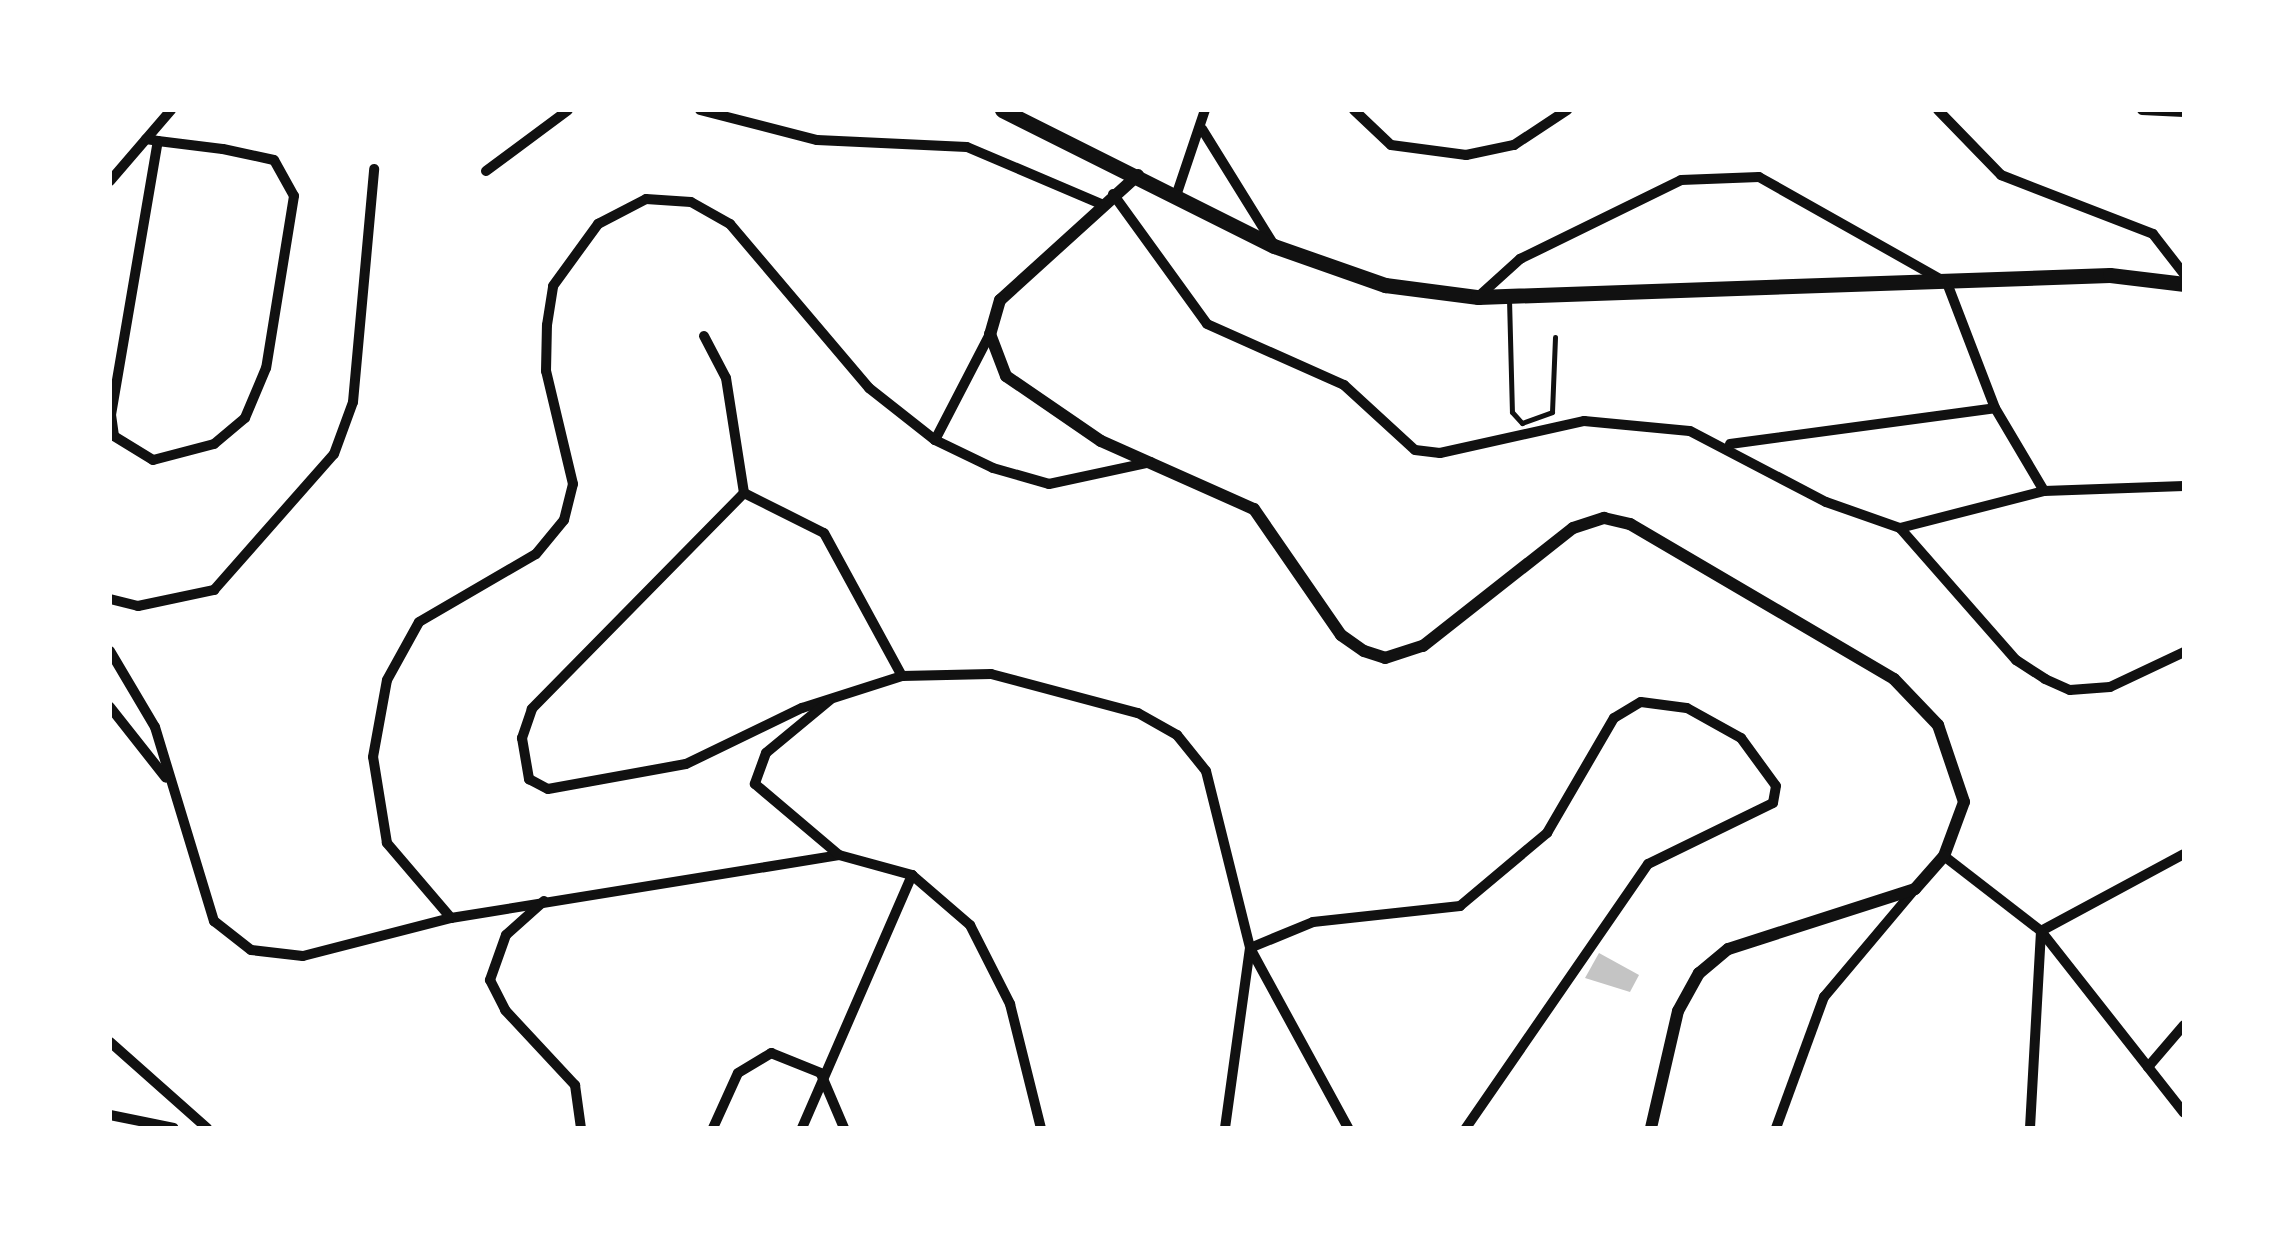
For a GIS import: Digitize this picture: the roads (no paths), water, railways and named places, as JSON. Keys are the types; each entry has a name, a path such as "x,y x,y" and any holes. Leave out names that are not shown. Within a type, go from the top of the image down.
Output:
{"main road":[{"path":"1002,110 1274,246 1385,286 1478,297 2110,275 2184,284"}],"street":[{"path":"110,181 152,140 171,110"},
{"path":"486,171 568,110"},
{"path":"700,110 817,140 967,147 1101,204"},
{"path":"1176,196 1202,129 1204,110"},
{"path":"1354,110 1391,145 1466,155 1514,145 1567,110"},
{"path":"1938,110 2002,175 2153,234 2184,274"},
{"path":"2142,110 2184,112"},
{"path":"1202,129 1274,246"},
{"path":"152,140 274,160 294,196 266,368 245,418 214,444 153,460 114,436 111,415 152,140"},
{"path":"110,599 138,606 214,590 334,454 353,402 374,170"},
{"path":"1478,297 1520,259 1682,180 1728,174 1759,176 1832,211 1946,283 1996,408 2044,491"},
{"path":"935,440 1020,274 1138,175"},
{"path":"1113,194 1207,324 1344,385 1415,450 1440,453 1584,421 1690,431 1728,444 1826,502 1900,528 2016,660 2058,684 2110,687 2184,652"},
{"path":"451,918 387,843 373,758 387,680 419,622 536,554 564,520 573,484 546,370 547,325 553,286 598,224 646,199 690,202 730,224 869,388 935,440 1050,484 1157,461"},
{"path":"990,334 1006,376 1032,399 1254,509 1341,635 1385,658 1423,646 1572,528 1604,518 1630,524 1894,678 1938,725 1964,802 1944,856 1824,997 1776,1128"},
{"path":"704,336 726,378 744,493"},
{"path":"1728,444 1996,408"},
{"path":"1900,528 2044,491 2184,486"},
{"path":"744,493 824,533 902,676"},
{"path":"744,493 532,709 522,738 529,779 548,789 686,764 830,700 902,676 991,674 1138,713 1176,735 1206,771 1250,948 1348,1128"},
{"path":"110,651 155,727 214,921 250,950 303,956 451,918 544,900 839,856 912,876 970,924 1010,1004 1041,1128"},
{"path":"830,700 766,753 755,784 839,856"},
{"path":"1250,948 1312,922 1460,906 1548,833 1614,718 1640,702 1687,708 1741,738 1776,786 1773,802 1648,864 1466,1128"},
{"path":"110,707 169,782"},
{"path":"2041,931 2184,854"},
{"path":"1944,856 2041,931 2184,1113"},
{"path":"802,1128 820,1073 912,876"},
{"path":"1652,1128 1678,1011 1699,973 1728,949 1915,889"},
{"path":"544,900 506,936 490,980 504,1010 575,1085 581,1128"},
{"path":"2030,1128 2041,931"},
{"path":"1225,1128 1250,948"},
{"path":"2148,1067 2184,1025"},
{"path":"110,1042 207,1128"},
{"path":"713,1128 738,1073 771,1053 820,1073 844,1128"},
{"path":"110,1115 174,1128"}],"lane":[{"path":"1509,296 1512,412 1522,423 1552,412 1555,336"}]}
